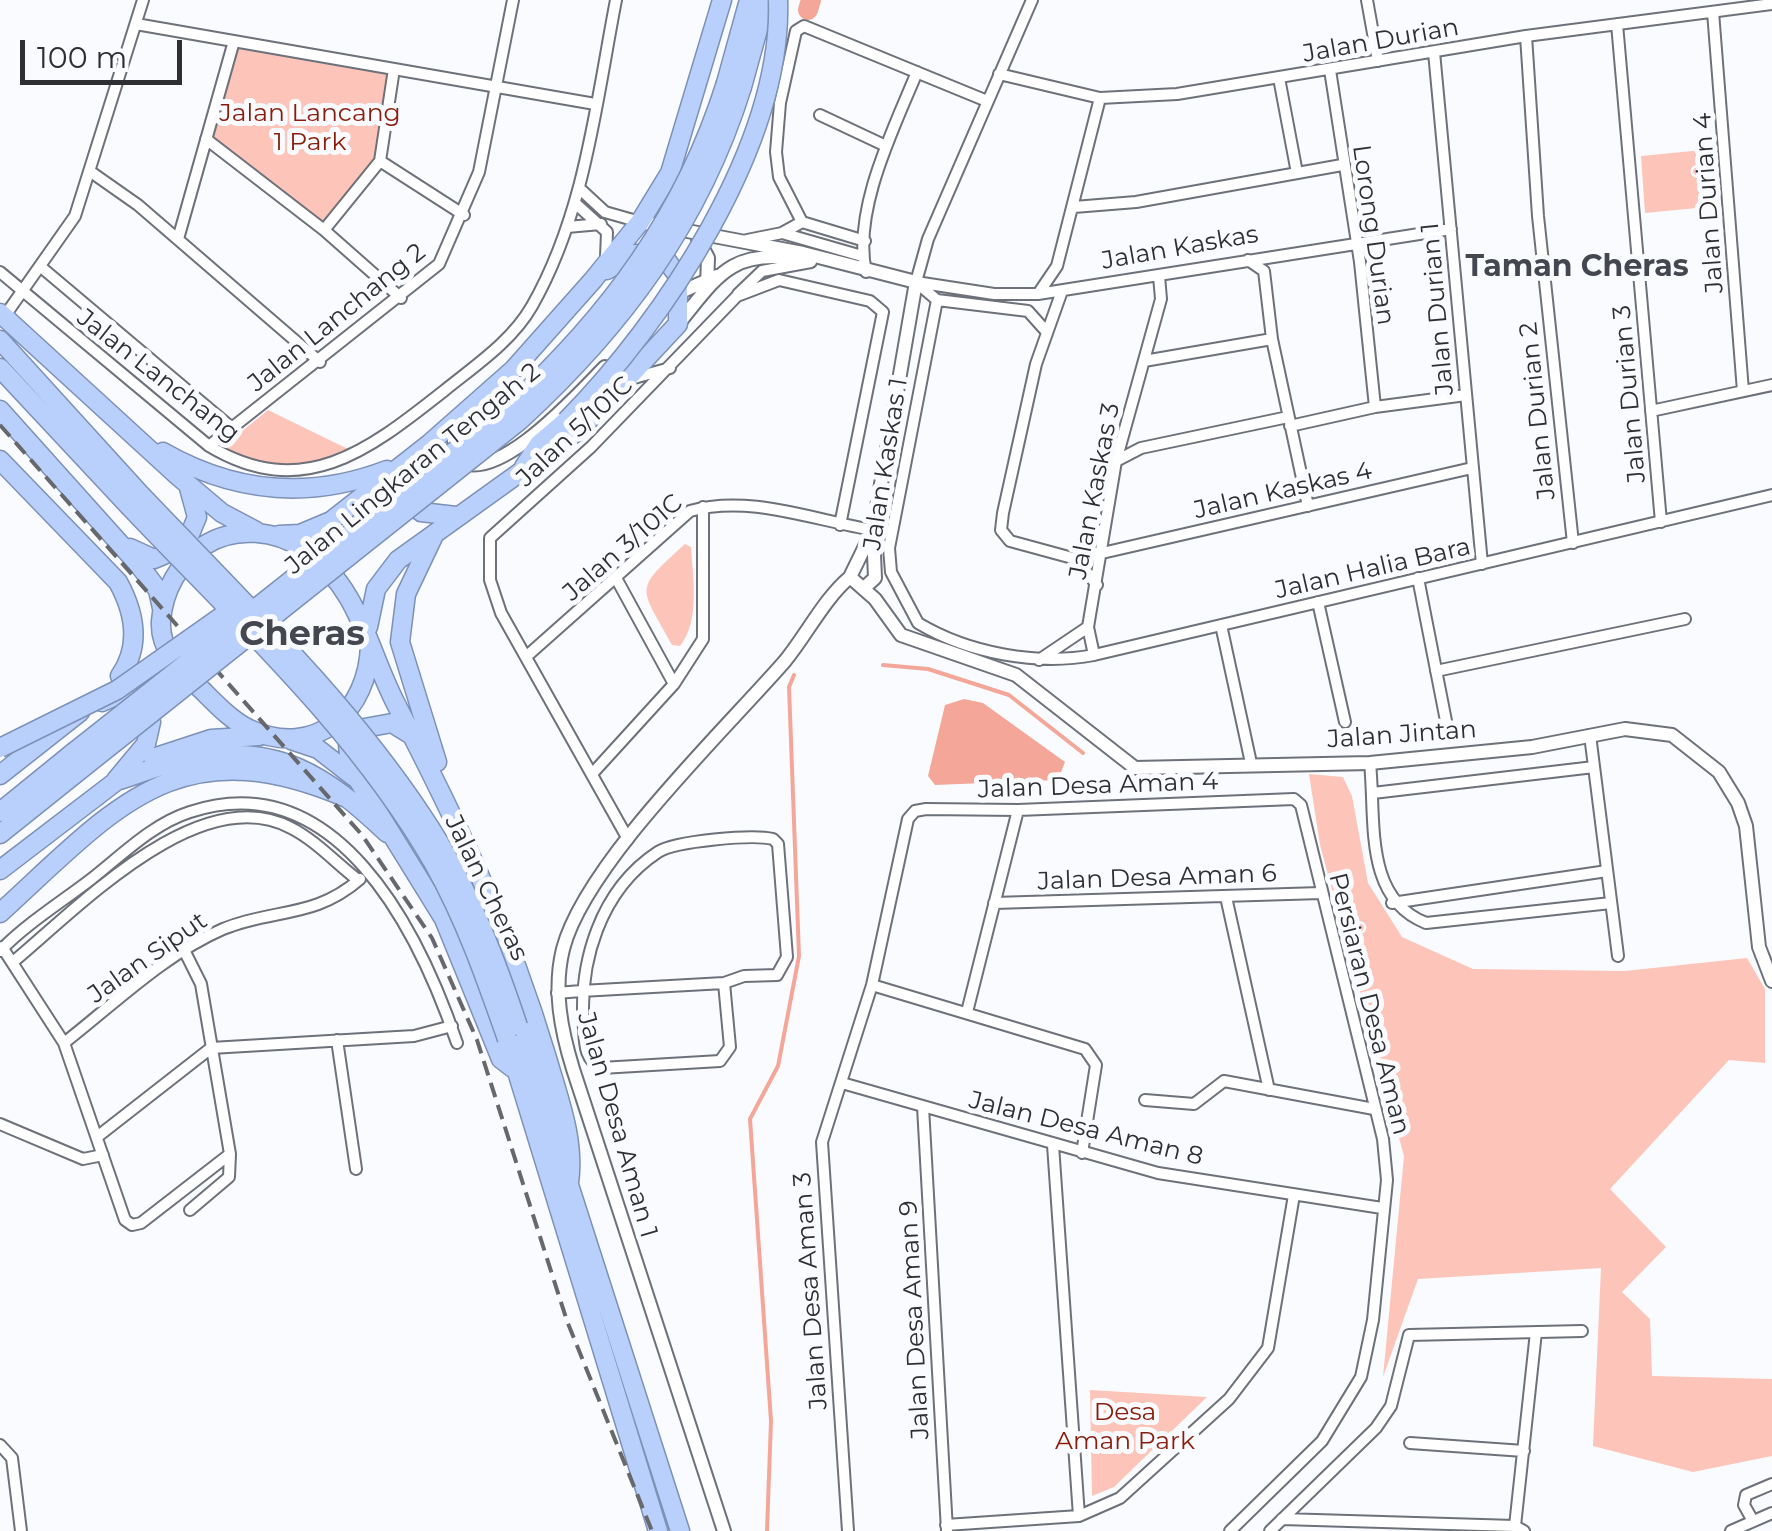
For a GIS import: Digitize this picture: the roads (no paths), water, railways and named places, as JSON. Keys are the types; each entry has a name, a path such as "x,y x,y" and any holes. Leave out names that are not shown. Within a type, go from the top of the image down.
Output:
{"highway":[{"path":"0,775 61,728 146,650 162,619 177,572 196,550 225,536 300,534 324,525 429,444 541,342 640,222 670,173 722,0"},
{"name":"Jalan Lingkaran Tengah 2","path":"0,812 509,408 559,362 616,297 658,236 695,170 713,126 749,0"},
{"name":"Jalan Lingkaran Tengah 2","path":"0,834 519,421 602,341 656,271 709,175 728,133 766,0"},
{"path":"520,472 539,444 566,421 650,327 736,177 765,90 778,26 778,0"},
{"path":"0,870 148,760 189,745 320,732 352,707 368,676 372,599 381,579 398,560 456,516 579,430 678,324 679,290 672,263 650,252 622,259 598,274"},
{"path":"2,315 222,514 306,550 350,596 414,738 463,832"},
{"name":"Jalan Cheras","path":"0,340 135,500 325,714 382,786 434,865 513,1032 569,1183 680,1531"},
{"name":"Jalan Cheras","path":"0,368 135,500"},
{"path":"0,410 153,581 164,642 184,674 228,715 276,737 318,750 358,780"},
{"path":"132,435 205,473 279,491 342,484 402,465"},
{"path":"429,444 406,475 406,502 421,512 456,516"},
{"path":"0,460 118,582 127,598 134,647 120,676"},
{"path":"102,524 144,557 175,554 193,535 197,517 194,496 178,476"},
{"path":"435,533 406,594 400,642 410,685 463,832 524,980 571,1142 569,1183"},
{"path":"0,748 117,690 248,598 302,570"},
{"path":"61,728 113,697 134,698 144,706 151,722 146,744 116,781"},
{"path":"414,738 392,724 359,729 348,744 347,756 444,919 501,1059 518,1072"},
{"path":"116,781 191,758 248,755 308,770 347,798 402,848"},
{"path":"0,913 116,808 151,786 214,771 289,777 347,798"},
{"name":"Jalan Cheras","path":"513,1032 518,1072 658,1531"}],"street":[{"path":"2,315 75,216 143,0"},
{"name":"Jalan Lanchang 2","path":"208,446 320,362 439,264 464,216 480,172 513,0"},
{"name":"Jalan Lanchang","path":"0,272 208,446 259,470 301,470 364,451 506,338 532,306 575,203 616,0"},
{"path":"871,580 873,530 919,262 1032,0"},
{"path":"1367,0 1378,61"},
{"name":"Jalan Durian","path":"998,74 1100,98 1177,94 1526,36 1772,4"},
{"name":"Jalan Durian 4","path":"1713,12 1743,390"},
{"path":"136,24 595,104"},
{"name":"Jalan Durian 3","path":"1617,24 1660,522"},
{"path":"802,222 779,177 776,152 792,40 804,26 987,101"},
{"name":"Jalan Durian 2","path":"1526,36 1538,216 1573,543"},
{"path":"178,238 234,41"},
{"name":"Jalan Durian 1","path":"1434,52 1482,564"},
{"path":"324,230 380,161 394,69"},
{"name":"Lorong Durian","path":"1330,70 1360,262 1375,407"},
{"path":"866,272 862,256 871,195 886,146 917,72"},
{"path":"1279,78 1296,174"},
{"path":"1038,294 1057,266 1100,98"},
{"path":"820,115 886,146"},
{"path":"206,139 324,230 401,298"},
{"path":"380,161 464,216"},
{"path":"1074,207 1136,202 1342,165"},
{"path":"91,172 178,238 320,362"},
{"path":"579,188 604,212 640,222"},
{"path":"575,203 602,224 608,241 598,274"},
{"name":"Jalan Kaskas","path":"640,222 746,240 866,272 994,294 1062,292 1451,229"},
{"path":"746,240 782,233 802,222 865,241"},
{"path":"567,226 602,224"},
{"path":"678,324 711,281 708,258 691,229"},
{"path":"782,233 862,256"},
{"path":"1276,255 1264,271 1272,339 1308,506"},
{"path":"467,411 454,441 457,459 478,468 495,462 562,411 679,290 711,281 754,257 844,266"},
{"path":"1247,260 1264,271"},
{"name":"Jalan 5/101C","path":"528,655 502,613 490,580 490,538 592,448 762,270 811,262"},
{"path":"1057,266 1062,292 1045,330 1002,530 1010,542 1076,559 1104,553"},
{"name":"Jalan Lanchang","path":"41,267 232,428"},
{"name":"Jalan Kaskas 3","path":"1094,656 1088,626 1104,553 1116,461 1161,298 1159,276"},
{"name":"Jalan 5/101C","path":"737,296 779,280 870,301 883,312 840,525"},
{"path":"916,282 936,300 1028,310 1045,330"},
{"name":"Jalan Kaskas 1","path":"936,300 889,548 891,572 910,611 927,628 996,652 1038,660 1094,656"},
{"path":"1144,361 1272,339"},
{"path":"626,382 671,368"},
{"path":"1651,412 1772,385"},
{"path":"1116,461 1141,448 1375,407 1466,396"},
{"name":"Jalan Kaskas 4","path":"1104,553 1472,468"},
{"name":"Jalan Halia Bara","path":"1094,656 1772,495"},
{"name":"Jalan 3/101C","path":"528,655 679,520 703,507 716,503 763,507 873,530"},
{"path":"592,774 674,684 702,639 703,507"},
{"path":"871,580 857,586 853,572 873,530"},
{"path":"1076,559 1097,585"},
{"path":"853,572 867,564 871,580"},
{"name":"Jalan Desa Aman 1","path":"724,1531 569,1057 558,993 564,949 576,916 628,838 785,660 853,572"},
{"path":"616,578 674,684"},
{"path":"1418,578 1446,726"},
{"name":"Jalan Jintan","path":"871,580 894,628 909,639 1016,675 1135,768 1370,763 1656,730 1688,745 1720,772 1746,826 1758,947 1772,982"},
{"path":"1318,602 1345,722"},
{"path":"1436,672 1686,619"},
{"path":"1221,625 1251,763"},
{"path":"1038,660 1088,626"},
{"path":"528,655 628,838"},
{"path":"1590,735 1618,956"},
{"path":"1370,763 1380,879 1392,902 1408,916 1426,923 1611,903"},
{"name":"Jalan Jintan","path":"1373,793 1594,766"},
{"name":"Jalan Desa Aman 4","path":"908,819 915,811 926,809 1018,810 1294,799"},
{"name":"Persiaran Desa Aman","path":"1230,1531 1322,1441 1354,1396 1373,1320 1386,1166 1301,805 1294,799"},
{"path":"230,1154 132,1225 126,1220 64,1042 1,949 160,825 216,805 256,802 298,812 325,830 430,970 457,1042"},
{"path":"968,1012 1018,810"},
{"path":"13,962 124,871 176,835 210,823 245,818 292,828 362,876"},
{"name":"Jalan Desa Aman 3","path":"848,1531 822,1142 872,985 908,819"},
{"path":"558,993 581,991 724,983 744,976 777,975 787,957 778,844 773,839 670,846 659,851 615,897 600,921 581,991 586,1051 601,1068 720,1060 730,1047 724,983"},
{"path":"0,878 26,854"},
{"path":"1392,902 1607,871"},
{"name":"Jalan Siput","path":"64,1042 184,952 225,928 332,901 362,876"},
{"name":"Jalan Desa Aman 6","path":"994,903 1321,893"},
{"path":"1226,897 1269,1090"},
{"path":"184,952 201,984 230,1154 230,1178 190,1210"},
{"path":"872,985 968,1012 1093,1055 1096,1065 1082,1152"},
{"path":"97,1136 212,1048 414,1036 452,1026"},
{"path":"337,1040 356,1169"},
{"path":"1145,1100 1194,1104 1224,1082 1374,1109"},
{"name":"Jalan Desa Aman 8","path":"842,1083 1158,1174 1382,1208"},
{"name":"Jalan Desa Aman 9","path":"923,1107 946,1528"},
{"path":"0,1124 83,1160 102,1155"},
{"path":"1053,1145 1079,1516"},
{"path":"946,1528 1079,1516 1120,1498 1250,1375 1268,1348 1294,1195"},
{"path":"1270,1531 1376,1428 1391,1406 1409,1334 1582,1330"},
{"path":"1282,1520 1520,1528 1536,1332"},
{"path":"1410,1443 1524,1450"},
{"path":"0,1445 12,1458 21,1531"},
{"path":"1752,1521 1744,1506 1746,1495 1772,1484"},
{"path":"1731,1531 1772,1513"}],"waterway":[{"path":"808,10 811,0"},
{"path":"883,665 928,669 1009,695 1083,753"},
{"path":"767,1531 771,1421 750,1119 778,1066 799,956 789,687 794,675"}],"railway":[{"path":"0,425 362,835 432,938 477,1040 567,1321 652,1531"}],"district":[{"name":"Taman Cheras","path":"1577,267"},
{"name":"Cheras","path":"302,635"}],"park label":[{"name":"Jalan Lancang 1 Park","path":"310,128"},
{"name":"Desa Aman Park","path":"1125,1428"}]}
